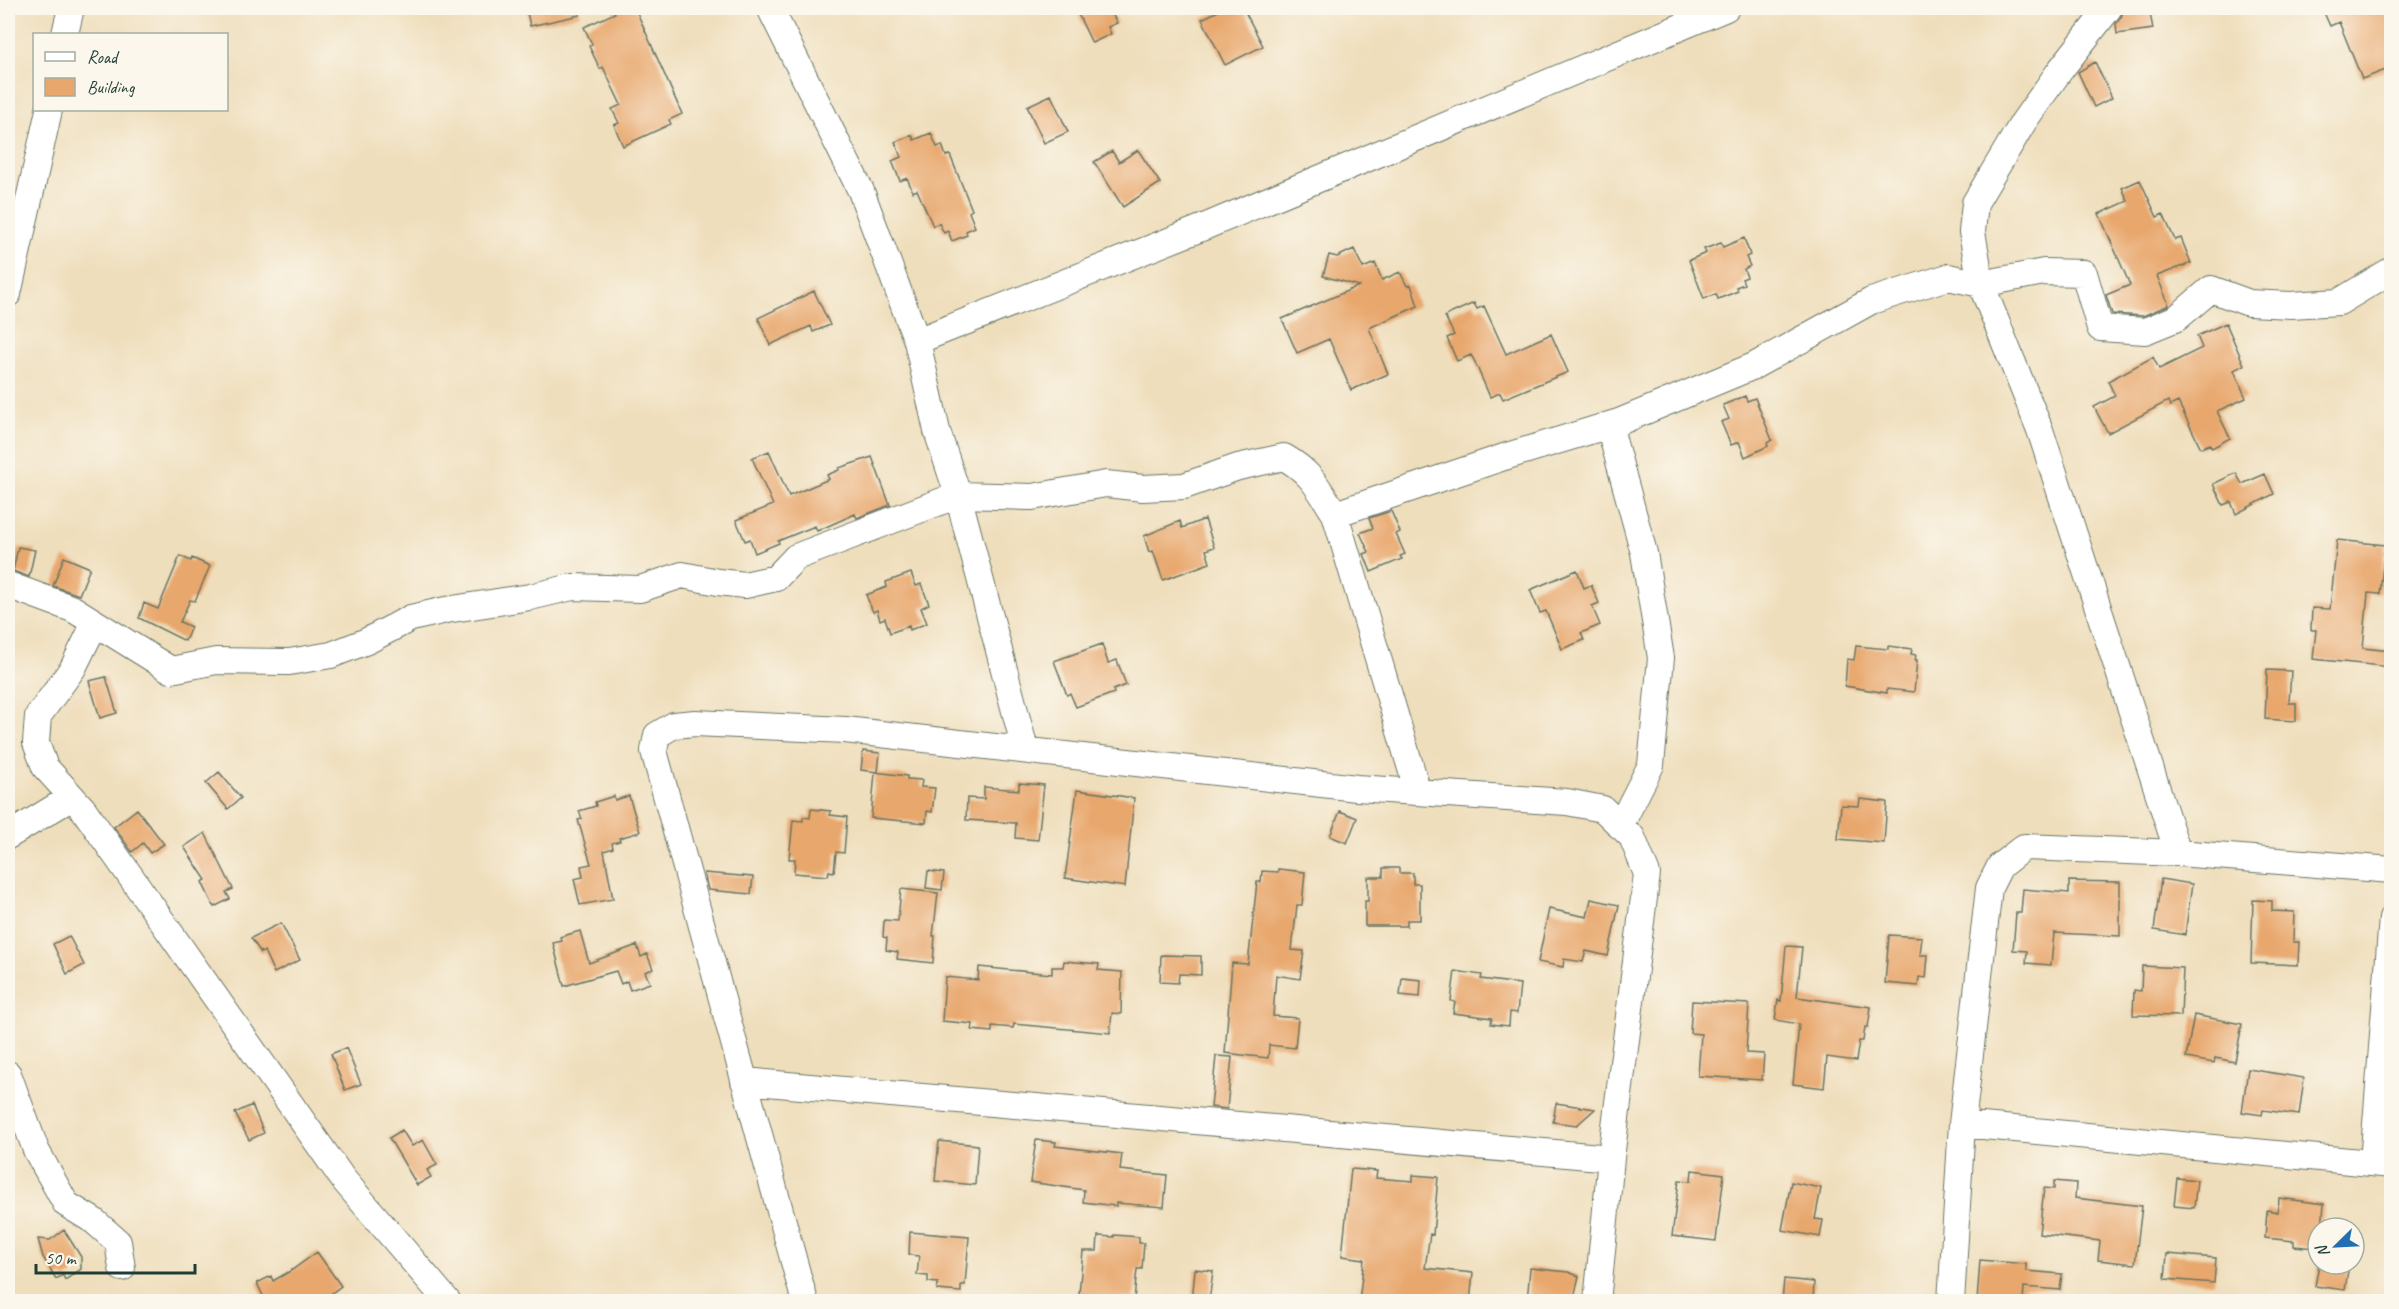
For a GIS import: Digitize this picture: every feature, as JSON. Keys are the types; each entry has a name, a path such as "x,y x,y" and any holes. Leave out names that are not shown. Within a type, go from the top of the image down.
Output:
{"street":[{"path":"65,33 71,8"},
{"path":"770,8 861,191 917,341 937,431 958,495 1025,749"},
{"path":"917,341 1204,227 1726,8"},
{"path":"2109,8 2024,121 1975,203 1972,232 1981,284 2040,430 2178,853"},
{"path":"8,294 49,111"},
{"path":"1335,514 1493,460 1609,425 1754,366 1871,301 1948,277 1981,284 2044,272 2084,273 2100,328 2145,332 2177,318 2211,289 2249,303 2291,305 2339,302 2391,270"},
{"path":"1609,425 1644,553 1661,658 1651,765 1620,826"},
{"path":"8,585 74,609 171,670 216,661 289,662 331,655 367,641 411,618 530,597 572,587 640,590 682,575 745,585 776,578 796,557 958,495 1032,497 1106,484 1143,488 1184,486 1238,467 1284,457 1300,466 1311,476 1335,514 1418,792"},
{"path":"95,623 73,668 38,716 36,743 45,767 72,797 117,856 343,1179 448,1302"},
{"path":"805,1302 654,751 657,735 674,725 706,723 845,730 1357,788 1567,802 1603,809 1632,837 1647,874 1611,1158 1597,1302"},
{"path":"8,836 72,797"},
{"path":"1951,1302 1962,1124 1989,888 2000,866 2024,847 2178,853 2391,870"},
{"path":"1962,1124 2382,1164 2391,918"},
{"path":"8,1074 36,1150 66,1204 94,1221 118,1242 122,1268"},
{"path":"744,1081 1611,1158"}],"building":[{"path":"526,8 579,8 580,15 530,26"},
{"path":"612,8 635,8 682,114 669,120 671,124 623,146 614,125 619,123 612,109 621,105 603,67 600,69 589,46 592,44 584,27 615,13"},
{"path":"1075,8 1109,8 1117,23 1108,27 1111,34 1092,43"},
{"path":"1224,8 1243,8 1263,46 1225,65 1202,19"},
{"path":"2124,8 2149,8 2153,29 2117,34 2116,24"},
{"path":"2322,8 2391,8 2391,68 2362,79 2339,22 2330,26"},
{"path":"2095,62 2112,98 2094,107 2078,72"},
{"path":"1051,95 1068,132 1044,143 1027,106"},
{"path":"931,133 937,147 942,145 946,156 950,155 972,210 969,212 975,227 966,231 967,235 952,241 948,231 944,233 939,223 933,226 917,190 913,192 907,178 900,181 892,161 901,157 895,142 912,135 914,140"},
{"path":"1138,150 1160,183 1123,207 1094,162 1112,151 1119,162"},
{"path":"2140,180 2157,217 2163,214 2175,240 2181,238 2191,263 2157,276 2169,305 2143,316 2112,314 2106,295 2130,285 2099,214 2128,201 2122,188"},
{"path":"1744,238 1750,255 1746,257 1750,266 1744,269 1747,277 1742,279 1744,284 1736,287 1738,291 1718,299 1716,294 1704,299 1689,260 1706,253 1704,249 1721,243 1723,247"},
{"path":"1354,249 1363,268 1375,263 1382,280 1400,272 1407,286 1411,285 1418,306 1369,328 1388,374 1351,390 1329,339 1297,353 1282,319 1359,286 1323,276 1329,255 1337,257"},
{"path":"814,291 830,325 813,332 811,326 770,345 758,318"},
{"path":"1474,303 1477,309 1484,306 1506,354 1551,334 1568,372 1503,399 1500,393 1490,397 1471,355 1457,361 1447,338 1454,335 1445,316"},
{"path":"2226,323 2244,365 2234,370 2246,398 2217,411 2230,438 2212,448 2210,444 2201,448 2178,402 2170,406 2168,401 2108,433 2094,407 2115,396 2108,381 2153,357 2159,369 2202,348 2197,336"},
{"path":"1745,396 1747,401 1755,398 1772,440 1767,443 1768,446 1745,457 1739,442 1731,445 1721,422 1729,419 1723,405"},
{"path":"769,451 789,496 829,479 827,475 839,468 872,457 890,505 857,518 855,514 817,531 815,526 755,553 750,539 745,541 736,520 773,505 752,458"},
{"path":"2236,473 2242,484 2265,474 2274,494 2236,514 2231,502 2223,505 2213,484"},
{"path":"1391,511 1400,532 1396,534 1405,554 1400,556 1402,559 1371,572 1364,554 1369,552 1360,533 1373,528 1369,518"},
{"path":"1205,519 1214,547 1206,550 1210,563 1163,580 1153,551 1149,552 1144,536 1180,521 1182,528"},
{"path":"2337,540 2385,545 2380,594 2368,593 2363,648 2391,651 2391,667 2313,659 2316,630 2311,630 2312,608 2330,609"},
{"path":"18,547 35,550 29,577 13,571"},
{"path":"180,556 191,561 192,558 210,566 195,601 190,600 180,622 191,627 185,641 139,618 144,603 158,609"},
{"path":"64,557 90,568 79,595 53,586"},
{"path":"1577,570 1584,588 1591,585 1599,603 1592,606 1600,625 1581,633 1584,640 1562,649 1546,611 1540,613 1530,590"},
{"path":"911,573 916,586 921,584 929,604 921,608 927,623 910,630 909,626 890,633 885,618 880,620 877,610 873,612 866,595 887,587 886,582"},
{"path":"1102,644 1108,663 1117,660 1126,685 1113,690 1114,693 1076,707 1070,693 1067,695 1054,661"},
{"path":"1856,646 1912,649 1911,654 1916,655 1915,660 1917,660 1914,692 1887,689 1887,693 1845,686 1847,659 1854,660"},
{"path":"2267,670 2291,671 2289,703 2296,703 2296,721 2265,719"},
{"path":"106,677 117,713 100,718 89,681"},
{"path":"863,751 880,753 878,772 861,770"},
{"path":"219,772 241,798 228,809 206,783"},
{"path":"875,772 922,780 921,787 935,788 932,812 927,811 926,823 871,818"},
{"path":"1019,783 1044,785 1038,840 1015,838 1016,823 966,820 967,798 984,799 984,787 1019,790"},
{"path":"1077,790 1134,798 1125,887 1065,878"},
{"path":"614,796 615,800 629,796 640,832 619,838 620,841 612,843 613,848 604,851 613,899 580,905 574,879 583,877 581,866 591,864 578,820 582,819 579,811 596,806 595,802"},
{"path":"1860,799 1887,802 1884,843 1838,839 1841,805 1859,806"},
{"path":"137,809 164,844 150,853 143,843 132,852 114,827"},
{"path":"811,809 831,811 830,815 847,817 844,853 836,852 834,872 829,871 828,876 794,873 795,859 789,859 793,820 803,821 803,817 810,818"},
{"path":"1340,811 1357,818 1347,843 1330,836"},
{"path":"205,833 233,889 226,892 230,899 214,907 202,882 206,880 184,847"},
{"path":"1383,868 1399,868 1399,873 1413,873 1413,884 1420,884 1420,920 1407,920 1407,926 1365,926 1368,877 1383,877"},
{"path":"1278,869 1305,872 1302,905 1297,905 1292,950 1304,951 1300,979 1276,975 1273,1016 1298,1018 1295,1048 1269,1045 1268,1058 1225,1053 1232,963 1248,964 1257,882 1261,882 1262,871 1278,872"},
{"path":"928,871 944,873 942,890 926,888"},
{"path":"704,873 753,877 751,894 708,890"},
{"path":"2161,879 2192,884 2185,935 2154,930"},
{"path":"2069,881 2120,882 2120,936 2054,933 2051,965 2026,963 2027,951 2013,950 2016,913 2021,913 2023,889 2069,893"},
{"path":"901,889 938,893 933,936 935,936 933,963 897,959 898,952 886,950 887,938 883,937 884,920 898,921"},
{"path":"1591,899 1619,905 1608,956 1586,951 1583,962 1564,959 1563,967 1538,962 1549,909 1587,917"},
{"path":"2253,900 2272,901 2272,911 2294,912 2293,942 2299,942 2298,965 2251,963"},
{"path":"281,923 300,960 274,973 264,951 261,953 251,938"},
{"path":"580,931 589,963 637,945 641,957 647,954 653,969 645,972 650,983 630,990 627,981 621,984 616,971 564,986 553,943 562,941 560,937"},
{"path":"1889,935 1922,937 1920,955 1928,955 1926,978 1919,977 1918,986 1885,983"},
{"path":"69,936 84,965 67,974 53,944"},
{"path":"1786,946 1802,947 1797,997 1871,1007 1868,1027 1865,1027 1863,1041 1859,1041 1856,1061 1827,1057 1824,1088 1793,1084 1799,1024 1775,1020 1778,1000 1781,1001"},
{"path":"1161,955 1201,956 1201,975 1179,974 1178,983 1160,982"},
{"path":"1064,961 1099,964 1098,970 1122,972 1121,1014 1112,1013 1110,1033 1014,1024 1013,1028 992,1026 992,1032 972,1030 973,1024 942,1021 945,977 978,980 979,967 1052,974 1052,967 1063,967"},
{"path":"2142,966 2183,968 2181,1016 2133,1015 2134,990 2141,991"},
{"path":"1455,971 1482,975 1481,979 1520,984 1517,1013 1510,1012 1509,1026 1491,1024 1492,1018 1453,1013 1455,1002 1451,1001"},
{"path":"1402,978 1421,980 1420,997 1400,995"},
{"path":"1692,1001 1749,1004 1746,1053 1764,1054 1762,1080 1698,1076 1701,1034 1690,1033"},
{"path":"2194,1015 2242,1024 2235,1062 2215,1058 2214,1063 2186,1058"},
{"path":"346,1048 361,1084 345,1090 331,1054"},
{"path":"1216,1056 1232,1057 1227,1109 1211,1107"},
{"path":"2248,1069 2304,1078 2299,1115 2263,1110 2262,1115 2242,1112"},
{"path":"1556,1103 1595,1109 1577,1125 1553,1122"},
{"path":"252,1105 264,1133 249,1140 235,1113"},
{"path":"402,1130 412,1146 423,1140 437,1165 427,1170 431,1177 417,1185 389,1138"},
{"path":"1036,1140 1056,1142 1055,1146 1122,1154 1120,1170 1167,1175 1164,1207 1116,1203 1116,1206 1083,1202 1084,1190 1030,1182"},
{"path":"939,1141 978,1145 975,1185 935,1181"},
{"path":"1351,1169 1377,1171 1376,1178 1413,1181 1413,1175 1438,1177 1433,1235 1430,1234 1425,1268 1473,1273 1470,1302 1359,1302 1364,1259 1342,1256"},
{"path":"1692,1170 1724,1174 1716,1241 1672,1236 1679,1180 1691,1181"},
{"path":"2177,1178 2197,1180 2194,1208 2174,1206"},
{"path":"2054,1181 2076,1183 2075,1198 2142,1206 2135,1264 2098,1260 2100,1241 2039,1234 2044,1188 2054,1189"},
{"path":"1791,1182 1821,1188 1815,1219 1823,1220 1820,1237 1782,1230"},
{"path":"2279,1198 2324,1204 2323,1216 2306,1216 2306,1247 2294,1246 2294,1241 2265,1238 2267,1210 2278,1212"},
{"path":"64,1230 81,1257 81,1269 65,1280 63,1275 56,1279 43,1257 38,1239 50,1240"},
{"path":"910,1232 969,1237 965,1285 961,1285 961,1292 937,1290 938,1283 928,1282 928,1276 917,1275 919,1256 909,1255"},
{"path":"1114,1235 1139,1237 1139,1243 1144,1243 1142,1269 1137,1269 1134,1300 1079,1294 1083,1251 1097,1251 1098,1236 1114,1237"},
{"path":"317,1252 341,1286 320,1302 266,1302 257,1283 271,1276 273,1281"},
{"path":"2167,1254 2216,1258 2214,1283 2165,1279"},
{"path":"1980,1260 2026,1264 2026,1271 2062,1274 2060,1290 2024,1287 2023,1302 1977,1302"},
{"path":"1530,1268 1568,1272 1579,1276 1573,1302 1527,1302"},
{"path":"1195,1269 1213,1271 1209,1302 1192,1302"},
{"path":"2317,1276 2347,1276 2345,1290 2315,1286"},
{"path":"1784,1279 1814,1282 1813,1302 1782,1302"}]}
